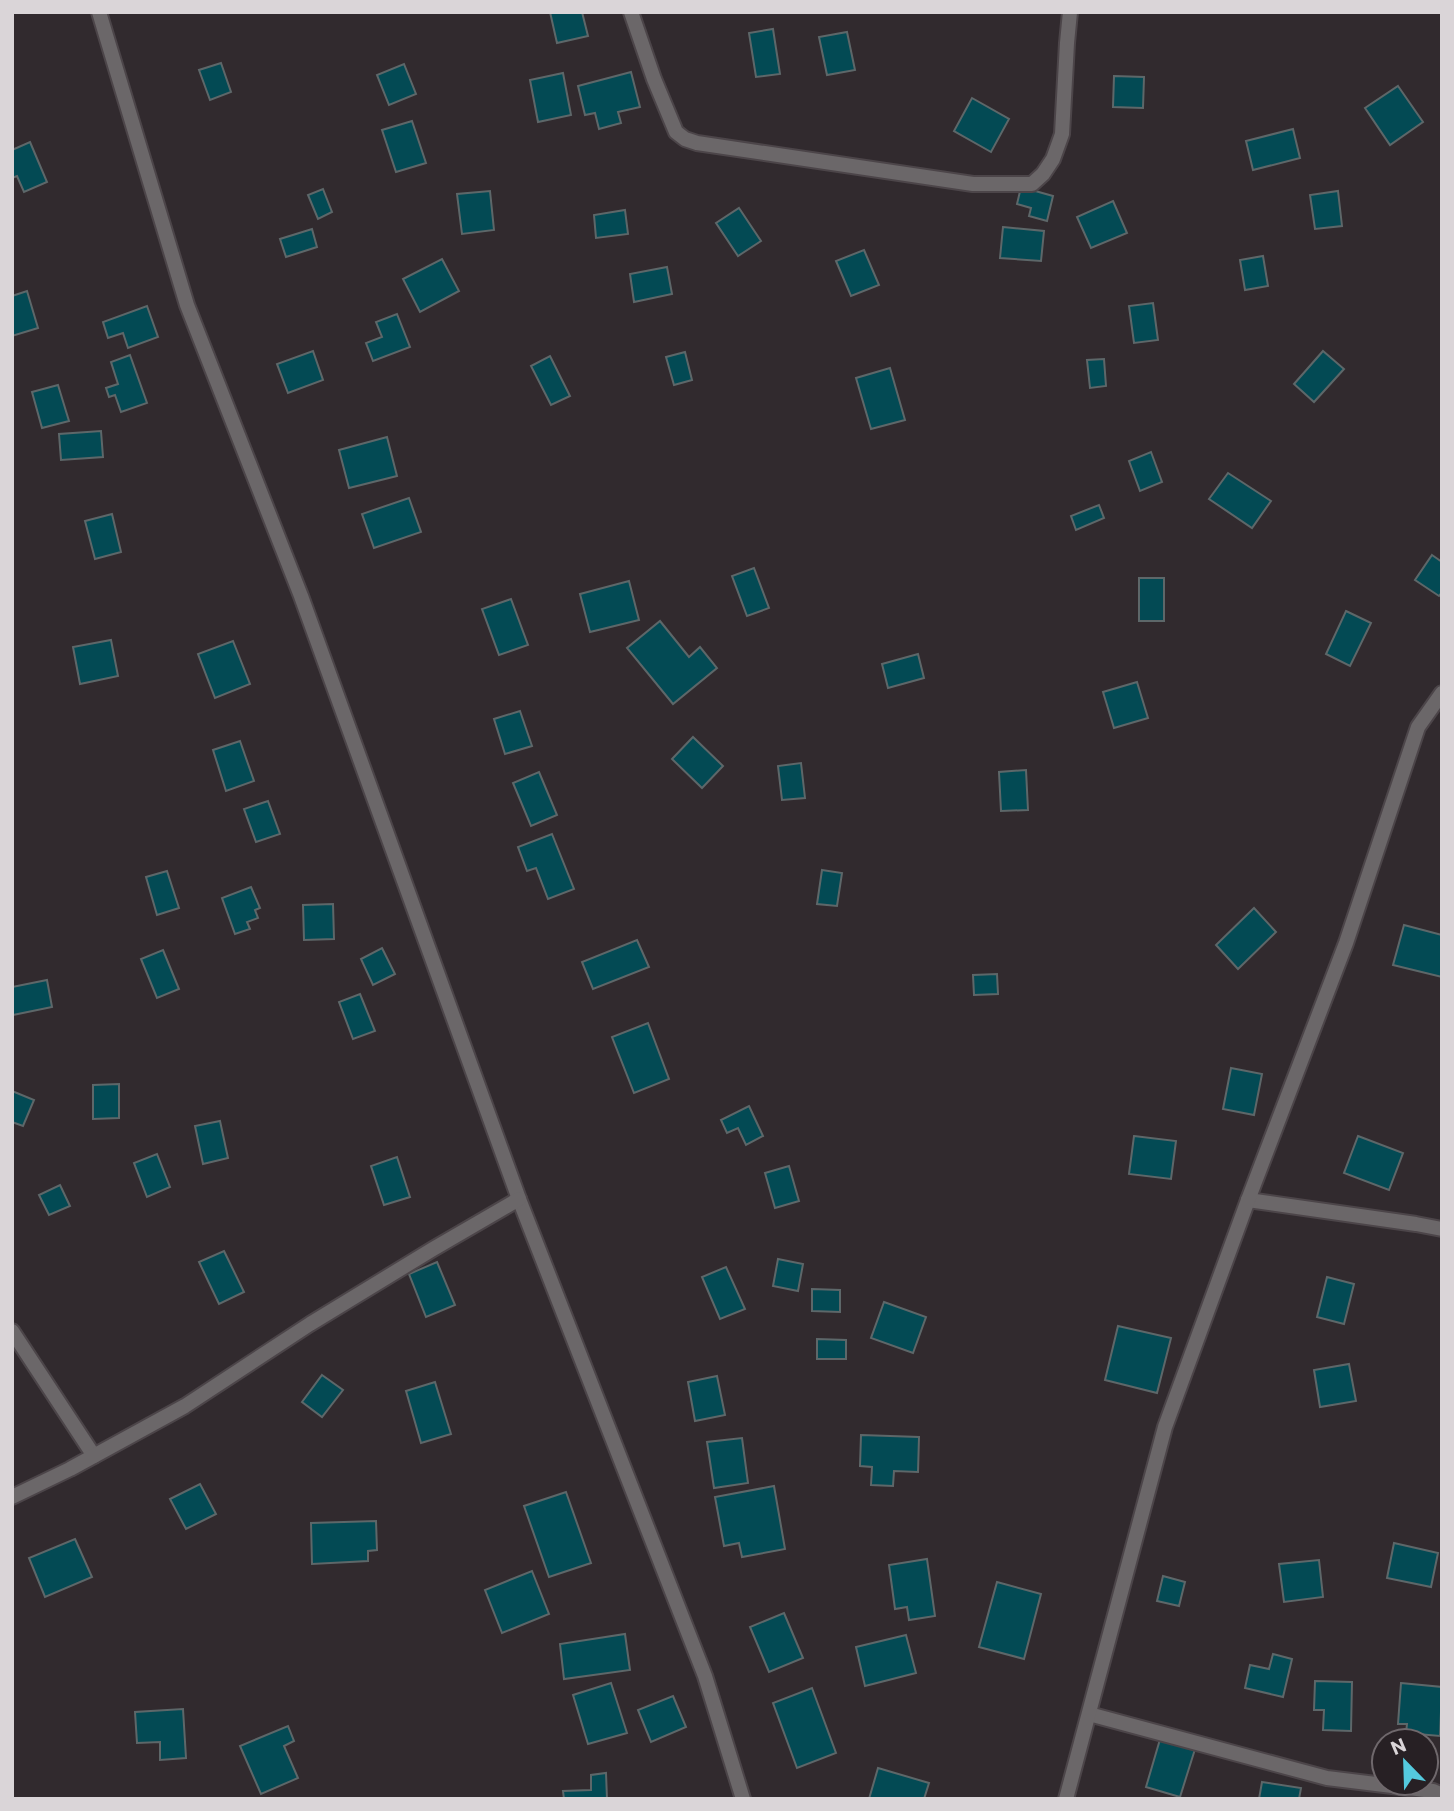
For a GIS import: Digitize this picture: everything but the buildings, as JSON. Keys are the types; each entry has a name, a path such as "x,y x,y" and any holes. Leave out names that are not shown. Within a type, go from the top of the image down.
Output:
{"street":[{"path":"99,12 187,305 301,596 519,1199 705,1675 743,1799"},
{"path":"631,12 676,132 685,139 972,184 1032,184 1053,159 1062,134 1070,12"},
{"path":"1066,1799 1165,1427 1346,943 1418,727 1442,693"},
{"path":"12,1497 185,1406 310,1324 519,1199"},
{"path":"1248,1200 1442,1229"},
{"path":"12,1331 94,1456"},
{"path":"1088,1714 1327,1778 1433,1791 1442,1795"}]}
